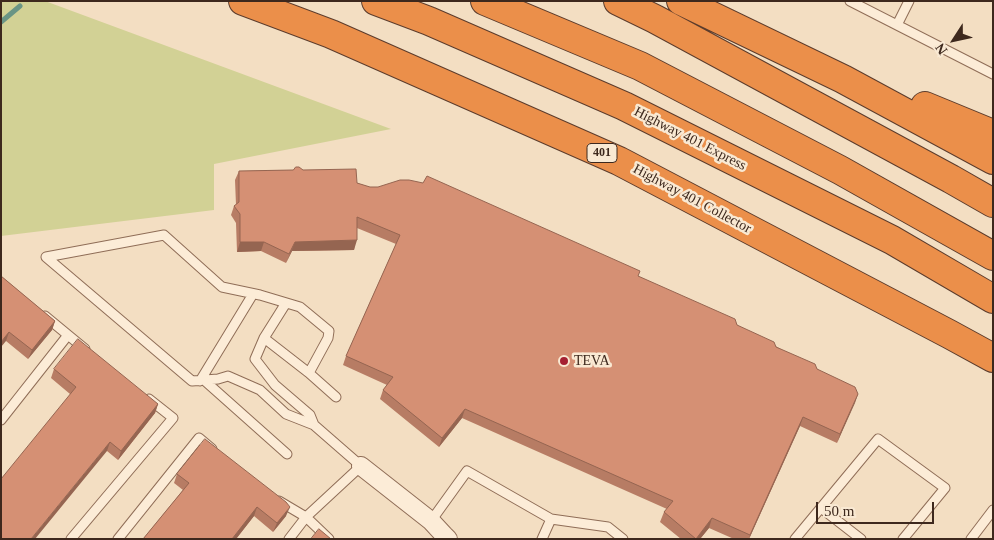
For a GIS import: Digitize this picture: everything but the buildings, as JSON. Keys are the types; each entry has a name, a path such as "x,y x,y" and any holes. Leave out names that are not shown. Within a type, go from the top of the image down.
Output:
{"highway":[{"name":"Highway 401 Collector","path":"243,1 331,34 619,161 993,358"},
{"name":"Highway 401 Express","path":"376,1 624,106 892,240 993,299"},
{"path":"485,1 640,66 840,170 993,256"},
{"path":"618,1 655,19 993,203"},
{"path":"681,1 843,79 993,160"},
{"path":"843,79 901,96 993,134"},
{"path":"949,334 993,367"}],"street":[{"path":"361,466 431,521 448,539"}],"lane":[{"path":"850,1 993,74"},
{"path":"897,25 909,1"},
{"path":"289,539 306,517 361,466 314,426 286,414 260,390 228,376 192,382 46,257 164,235 222,287 300,307 328,331 328,338 309,373"},
{"path":"202,381 253,294"},
{"path":"286,303 264,338 255,359 275,385 310,415 314,426"},
{"path":"38,311 91,353"},
{"path":"1,420 68,335"},
{"path":"264,338 336,397"},
{"path":"202,381 287,454"},
{"path":"71,539 173,418 143,394"},
{"path":"118,539 199,438 222,456"},
{"path":"795,539 878,439 945,488 903,539"},
{"path":"431,521 467,471 551,520 608,528 623,539"},
{"path":"275,498 306,517 330,539"},
{"path":"821,508 861,539"},
{"path":"971,539 993,510"},
{"path":"542,539 551,520"}],"shaded area":[{"path":"1,1 45,1 391,129 214,164 214,210 1,236"}],"waterway":[{"path":"1,22 20,6"}],"place":[{"name":"TEVA","path":"564,361"}]}
